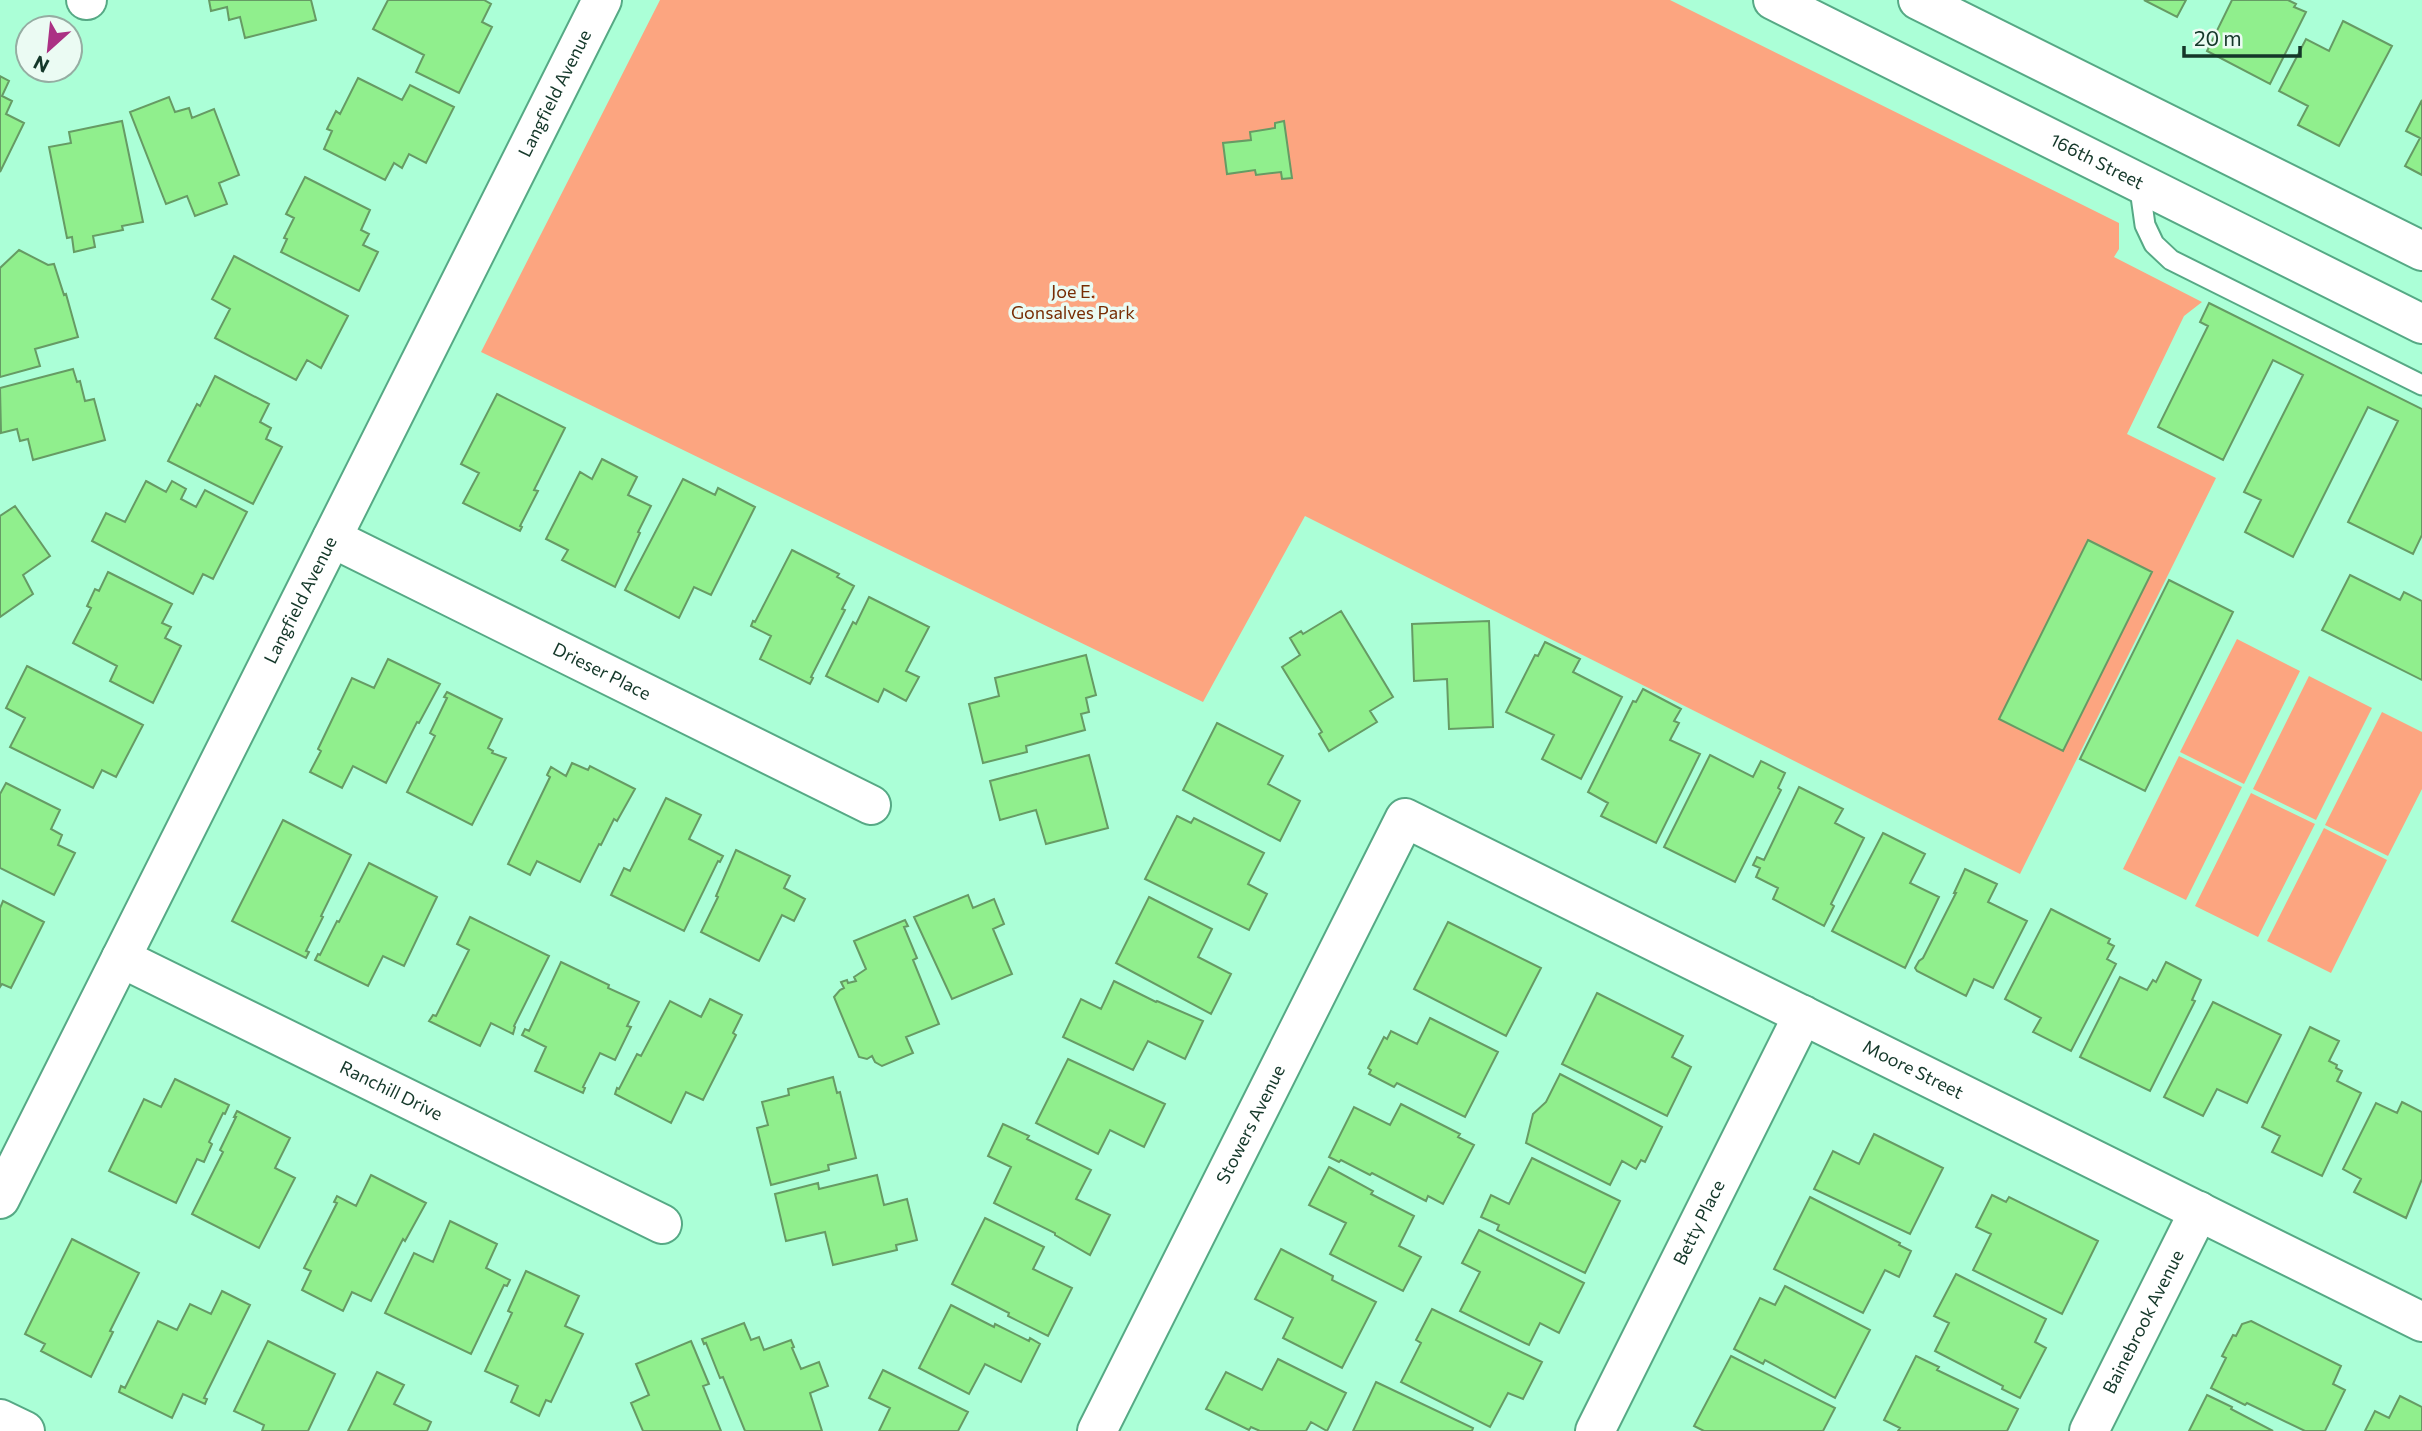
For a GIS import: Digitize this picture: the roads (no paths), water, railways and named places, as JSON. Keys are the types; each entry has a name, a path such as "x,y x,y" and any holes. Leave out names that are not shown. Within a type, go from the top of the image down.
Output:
{"street":[{"name":"Langfield Avenue","path":"0,1199 602,0"},
{"name":"166th Street","path":"1773,0 1819,10 2139,182 2422,324"},
{"path":"1918,0 2422,251"},
{"name":"Drieser Place","path":"332,537 871,806"},
{"name":"Moore Street","path":"1405,818 2422,1322"},
{"name":"Stowers Avenue","path":"1097,1431 1405,818"},
{"name":"Ranchill Drive","path":"121,958 662,1224"},
{"name":"Betty Place","path":"1595,1431 1804,1015"},
{"name":"Bainebrook Avenue","path":"2089,1431 2199,1211"},
{"path":"0,1419 25,1431"}],"lane":[{"path":"2139,182 2145,225 2154,244 2171,260 2422,385"}],"park label":[{"name":"Joe E. Gonsalves Park","path":"1073,302"}]}
